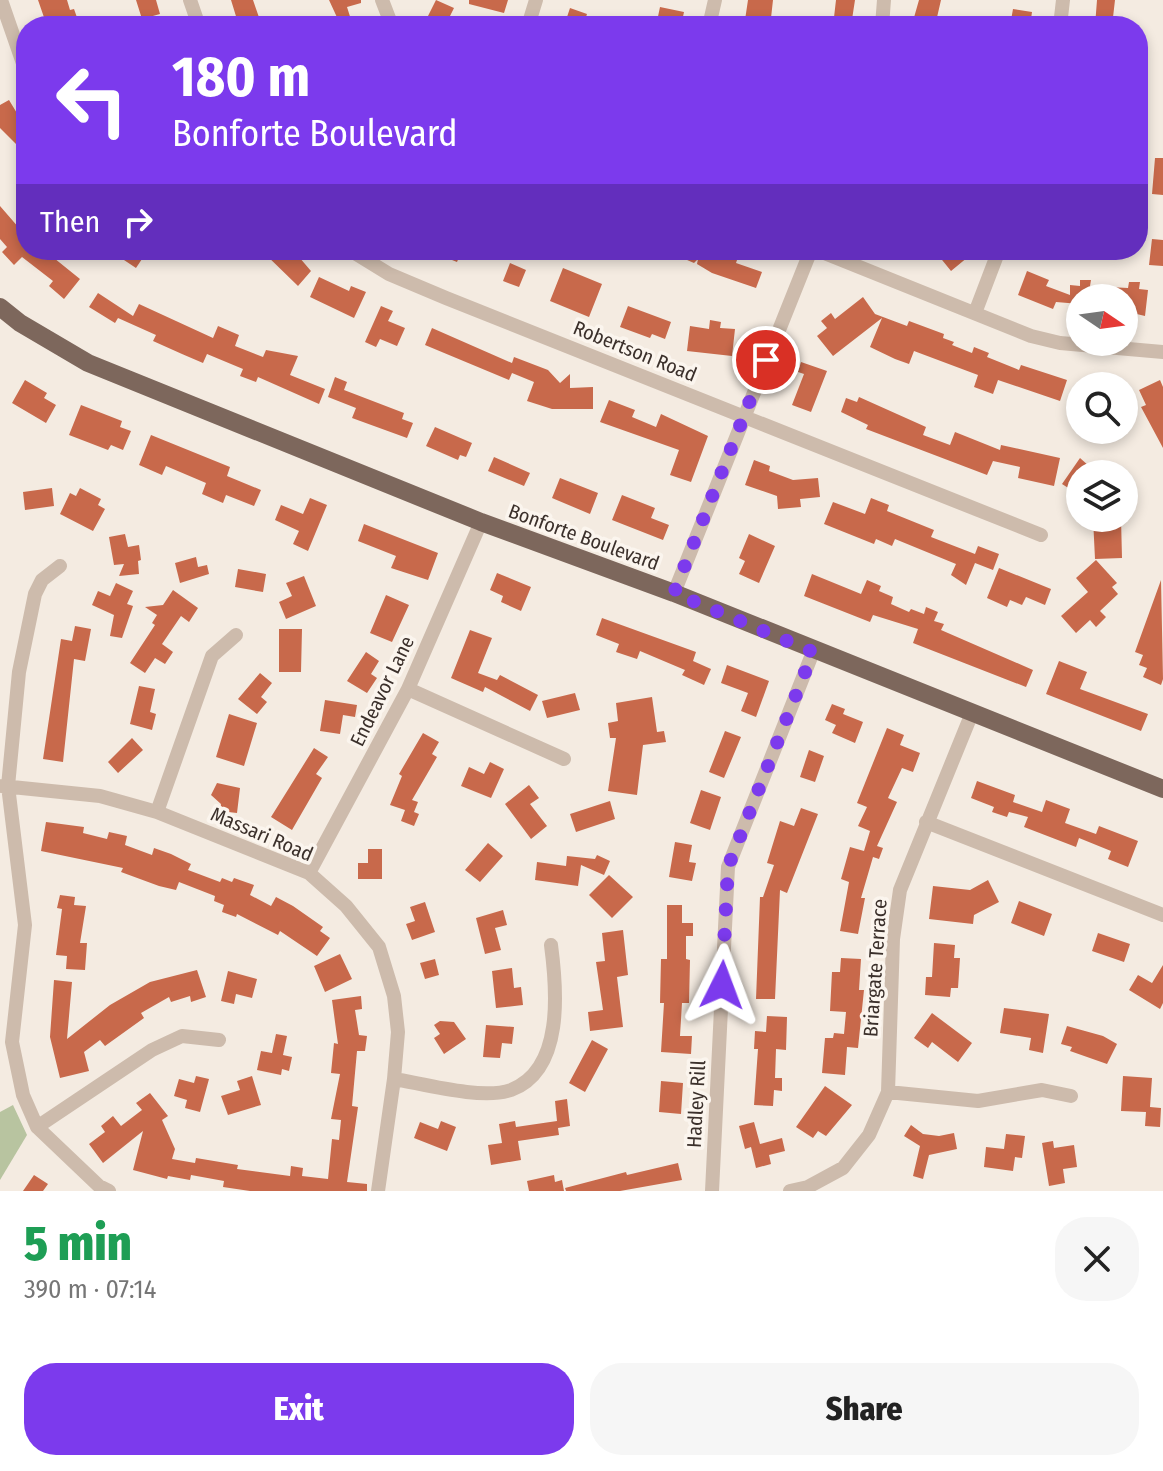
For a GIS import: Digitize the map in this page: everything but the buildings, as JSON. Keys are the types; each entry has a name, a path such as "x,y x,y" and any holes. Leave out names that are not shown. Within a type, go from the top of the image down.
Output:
{"main road":[{"name":"Bonforte Boulevard","path":"0,307 20,323 88,363 481,522 674,593 813,652 1161,783"}],"street":[{"path":"1,0 16,43"},
{"name":"Robertson Road","path":"366,260 389,274 446,298 1041,535"},
{"path":"674,593 807,260"},
{"path":"842,260 1031,336 1060,343 1163,352"},
{"path":"975,313 995,260"},
{"name":"Endeavor Lane","path":"309,873 408,689 481,522"},
{"path":"60,566 42,580 35,594 24,637 4,786 24,892 25,925 12,1042 23,1095 37,1127 101,1189"},
{"path":"157,812 212,656 236,635"},
{"name":"Hadley Rill","path":"712,1191 728,867 813,652"},
{"path":"408,689 564,759"},
{"name":"Briargate Terrace","path":"790,1191 808,1187 843,1168 869,1135 888,1092 893,939 900,890 972,713"},
{"name":"Massari Road","path":"4,786 100,796 157,812 309,873 346,906 379,947 394,996 398,1032 378,1191"},
{"path":"926,822 1163,915"},
{"path":"394,1079 478,1092 510,1090 532,1077 550,1042 556,983 551,945"},
{"path":"37,1127 152,1050 182,1036 219,1040"},
{"path":"888,1092 978,1101 1042,1090 1071,1096"}],"green space":[{"path":"13,1105 27,1135 0,1180 0,1112"}],"route":[{"path":"722,985 728,867 813,652 674,593 766,360"}]}
